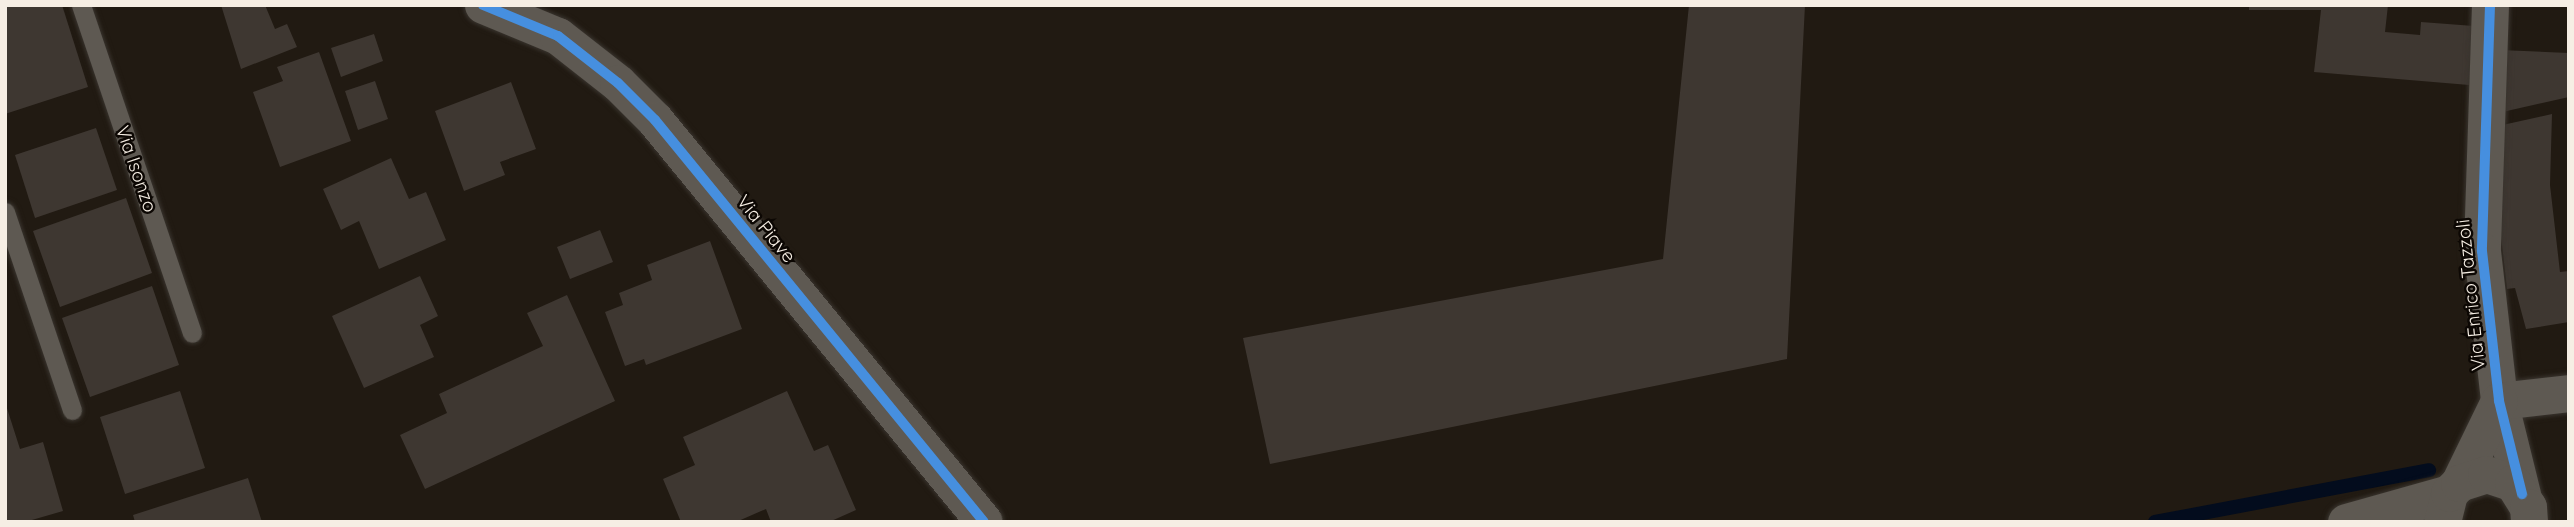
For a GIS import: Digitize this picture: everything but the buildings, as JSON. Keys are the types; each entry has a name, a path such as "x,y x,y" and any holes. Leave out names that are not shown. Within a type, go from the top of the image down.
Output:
{"street":[{"name":"Via Piave","path":"483,5 558,36 618,83 655,120 984,522"},
{"name":"Via Enrico Tazzoli","path":"2490,5 2480,213 2499,401 2526,508"},
{"path":"2450,499 2499,401 2569,393"},
{"path":"2347,522 2450,499 2486,474 2512,483 2526,508"}],"lane":[{"name":"Via Isonzo","path":"81,5 192,333"},
{"path":"5,212 72,410"}],"waterway":[{"path":"2155,522 2429,470"}],"cycle path":[{"path":"483,5 558,36 618,83 655,120 984,522"},
{"path":"2490,5 2482,251 2499,401 2522,494"}]}
